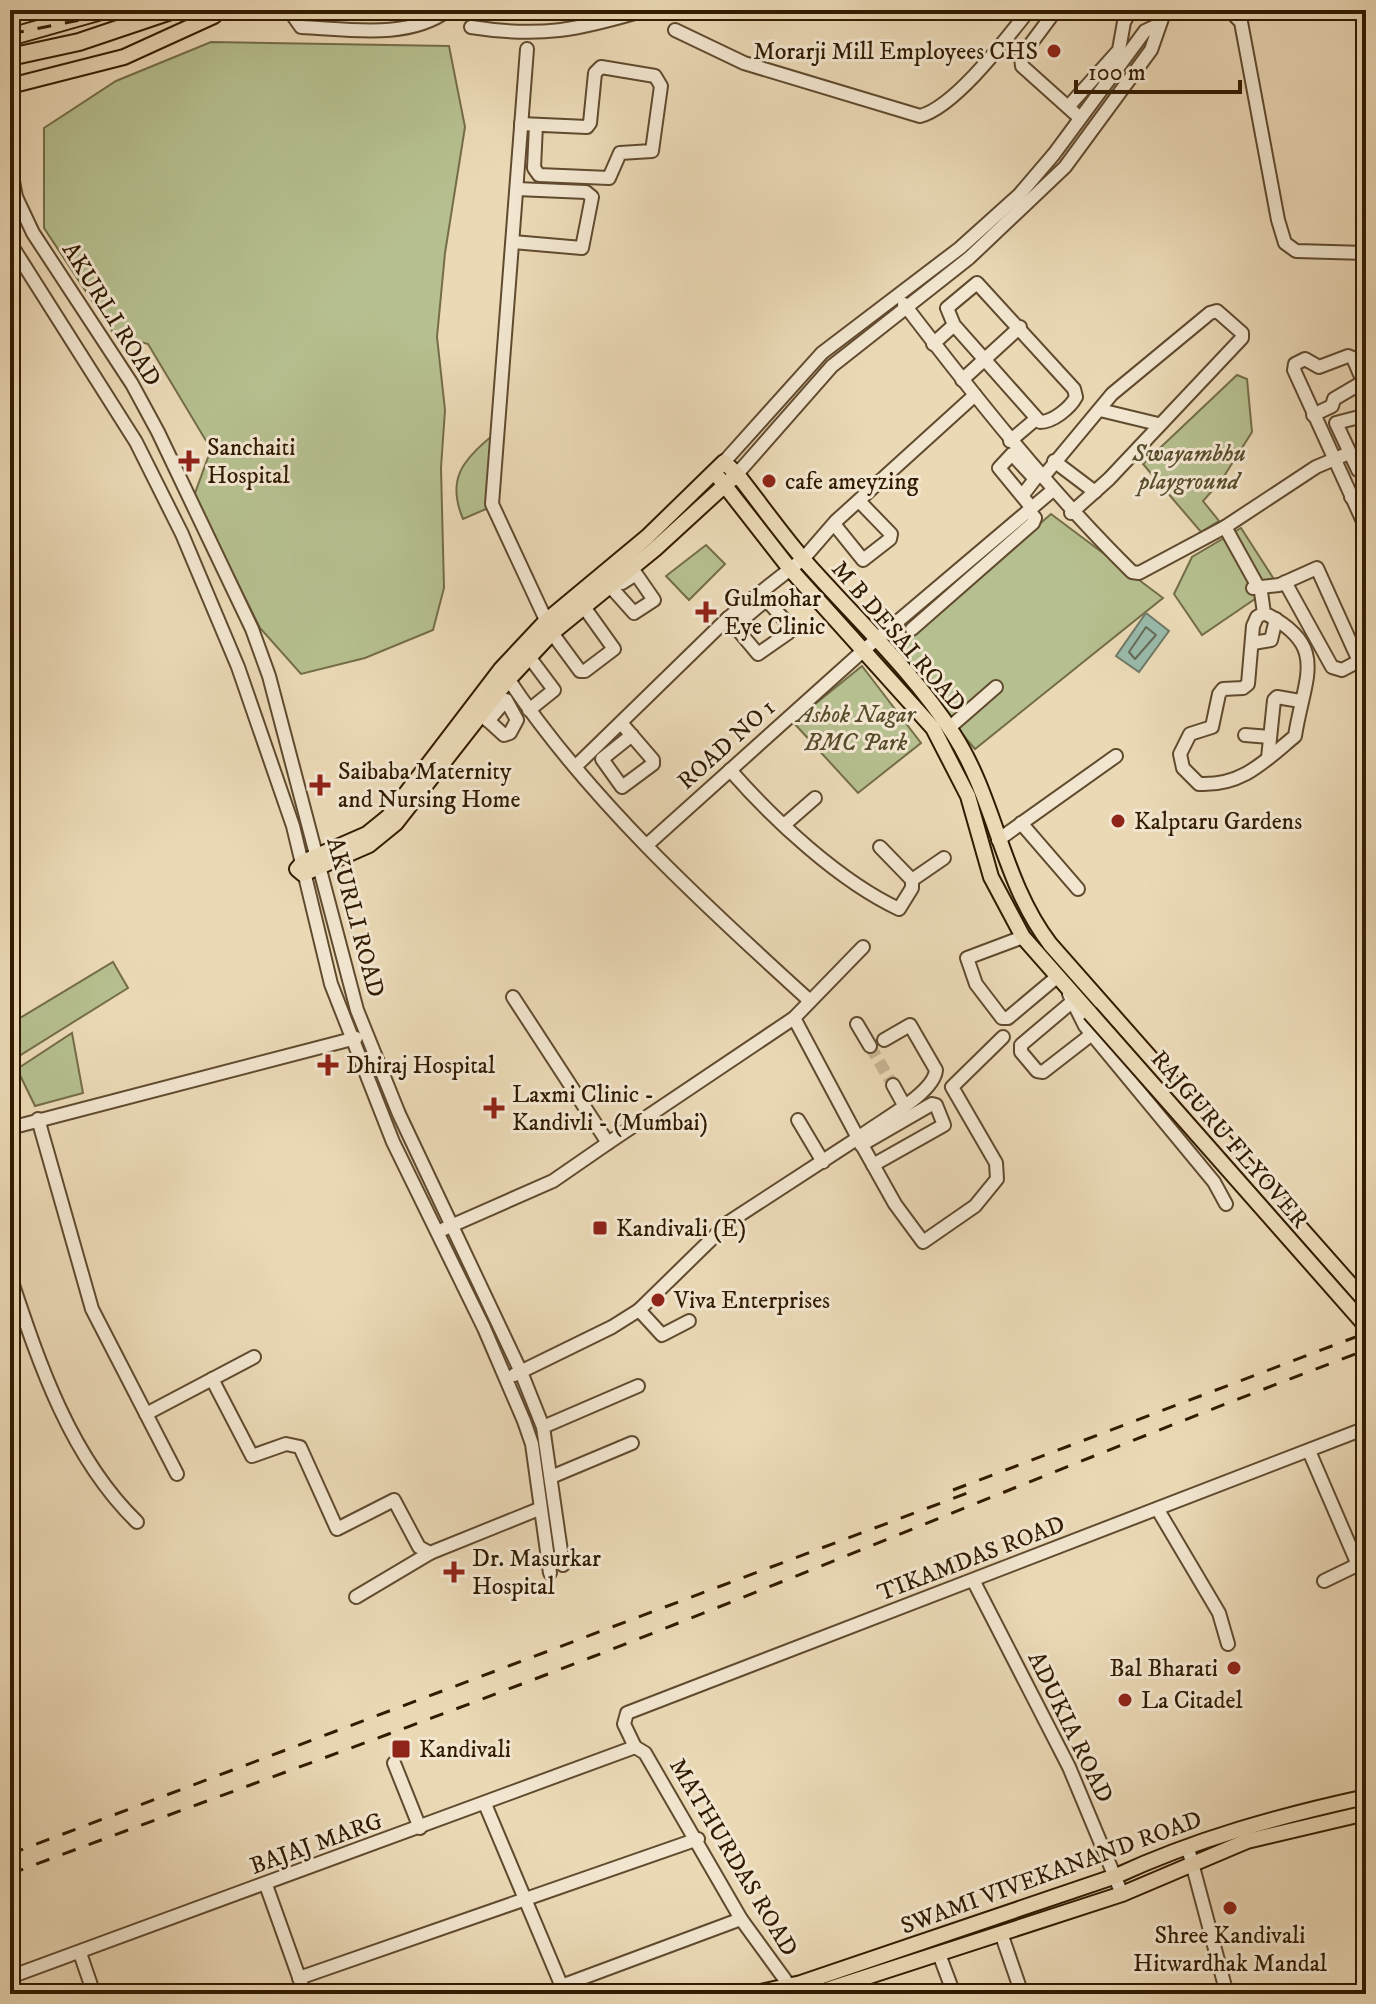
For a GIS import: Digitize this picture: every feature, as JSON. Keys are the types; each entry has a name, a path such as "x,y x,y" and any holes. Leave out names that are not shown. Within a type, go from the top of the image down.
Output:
{"highway":[{"path":"10,37 105,10"},
{"path":"10,57 79,42 173,10"}],"main road":[{"path":"10,86 124,57 214,16 217,10"},
{"path":"304,868 369,845 396,823 402,806 504,674 549,627 719,466"},
{"name":"M B DESAI ROAD","path":"719,466 737,474 933,728 968,796 991,877 1023,937 1057,976"},
{"name":"M B DESAI ROAD","path":"719,466 724,485 790,569 871,644 949,728 981,790 1008,869 1033,921 1071,967"},
{"path":"402,806 484,718 504,674 530,658 549,627 612,588 737,474"},
{"name":"RAJGURU FLYOVER","path":"1071,967 1366,1302"},
{"name":"RAJGURU FLYOVER","path":"1057,976 1366,1326"},
{"name":"SWAMI VIVEKANAND ROAD","path":"752,1994 784,1990 1116,1876 1161,1855 1263,1820 1366,1797"},
{"name":"SWAMI VIVEKANAND ROAD","path":"814,1994 828,1992 1122,1894 1191,1863 1272,1833 1364,1817"}],"street":[{"path":"289,10 301,27 353,30 415,28 432,22 448,10"},
{"path":"471,27 517,33 575,30 645,10"},
{"path":"675,30 744,63 920,116 937,109 988,62 1029,10"},
{"path":"1056,10 1021,57 1022,66 1080,118"},
{"path":"1068,107 1119,50 1131,10"},
{"path":"737,474 832,366 969,258 1065,167 1151,50 1165,10"},
{"path":"1229,10 1241,22 1285,243 1296,251 1366,253"},
{"path":"719,466 822,353 960,248 1019,195 1054,154 1145,31 1158,25"},
{"path":"1124,27 1151,50"},
{"path":"527,49 517,189 520,243 492,504 549,627 580,671 585,671 614,649 584,607"},
{"path":"521,124 587,127 595,73 601,67 655,76 661,86 652,151 620,153 609,178 539,175 534,168 536,125"},
{"path":"1103,87 1115,98"},
{"path":"1054,154 1065,167"},
{"name":"AKURLI ROAD","path":"10,166 16,197 33,233 132,384 252,629 319,862 346,970 367,1034 450,1226 521,1372 543,1427 563,1565"},
{"path":"517,189 586,192 592,197 582,248 520,243"},
{"name":"AKURLI ROAD","path":"10,243 125,423 182,534 238,667 304,868 331,984 393,1142 508,1378 532,1444 550,1573"},
{"path":"973,283 1020,327 1074,389 1076,397 1071,405 1047,422 1036,419 984,360 954,325 947,308 973,283"},
{"path":"898,295 1010,441 1071,513 1132,572 1139,573 1223,529 1316,467 1349,453"},
{"path":"1043,477 1112,394 1217,311 1242,333 1242,338 1095,492 1071,513"},
{"path":"933,344 954,325"},
{"path":"962,380 1020,327"},
{"path":"1313,415 1332,406 1334,399 1364,385 1348,356 1319,367 1305,359 1295,364 1294,370 1319,431 1366,528"},
{"path":"575,767 763,597 975,395"},
{"path":"1319,431 1363,416 1362,410 1366,406"},
{"path":"1100,410 1158,424"},
{"path":"1010,441 1036,419"},
{"path":"1336,423 1349,453 1362,468 1341,478"},
{"path":"1054,461 1095,492"},
{"name":"ROAD NO 1","path":"648,844 871,644 973,571 1030,509 1053,490"},
{"path":"1351,497 1366,491"},
{"path":"912,629 924,609 1004,551 1033,523 1035,518 1022,496"},
{"path":"837,525 863,560 869,558 891,534 859,506"},
{"path":"1223,529 1259,589 1270,616 1271,640 1253,643"},
{"path":"1259,589 1317,568 1359,661 1342,670 1332,667 1285,582"},
{"path":"732,622 758,654 788,633 790,626 763,597"},
{"path":"1270,616 1301,639 1310,661 1295,736 1268,758 1223,785 1199,784 1183,768 1180,754 1190,734 1212,727 1219,694 1223,689 1243,688 1248,684 1253,643 1257,617 1270,616"},
{"path":"523,710 506,700 484,718 508,735 523,710 554,690 530,658"},
{"path":"504,674 523,710 575,767 707,908 810,1001"},
{"path":"949,728 996,687"},
{"path":"1268,758 1274,700 1277,697 1300,701"},
{"path":"622,724 632,735"},
{"path":"1245,735 1270,737"},
{"path":"998,840 1116,756"},
{"path":"730,770 784,825 868,892 899,909 912,888 912,880 880,847"},
{"path":"784,825 815,798"},
{"path":"1021,823 1078,889"},
{"path":"912,880 944,858"},
{"path":"991,877 1008,869"},
{"path":"1023,937 967,958 976,984 1002,1018 1008,1018 1057,976"},
{"path":"437,1232 553,1181 794,1018 863,947"},
{"path":"1030,988 1057,976"},
{"path":"1057,976 1092,1034 1214,1182 1226,1204"},
{"path":"513,997 608,1143"},
{"path":"1073,1001 1021,1045 1021,1052 1037,1071 1043,1072 1092,1034"},
{"path":"794,1018 873,1165 923,1242 975,1206 997,1179 996,1163 952,1087 1003,1037"},
{"path":"857,1024 875,1045 910,1025 936,1070 936,1078 925,1091 860,1142"},
{"path":"10,1128 367,1034"},
{"path":"893,1085 904,1105"},
{"path":"508,1378 612,1327 639,1310 729,1222 823,1162 932,1104 936,1105 944,1125 873,1165"},
{"path":"38,1119 92,1309 177,1474"},
{"path":"798,1120 823,1162"},
{"path":"885,1131 897,1152"},
{"path":"10,1276 35,1350 71,1430 108,1494 137,1522"},
{"path":"639,1310 662,1335 689,1321"},
{"path":"146,1414 254,1357"},
{"path":"212,1379 252,1456 286,1444 300,1447 337,1529 394,1500 419,1547 430,1553"},
{"path":"543,1427 638,1386"},
{"name":"TIKAMDAS ROAD","path":"635,1747 624,1724 627,1713 974,1582 1366,1428"},
{"path":"551,1477 632,1443"},
{"path":"1309,1451 1356,1560 1355,1566 1324,1581"},
{"path":"356,1597 430,1553 539,1509"},
{"path":"1158,1510 1219,1613 1228,1644"},
{"name":"ADUKIA ROAD","path":"974,1582 1069,1767 1122,1894"},
{"name":"BAJAJ MARG","path":"10,1977 635,1747"},
{"name":"MATHURDAS ROAD","path":"635,1747 645,1753 698,1839 741,1919 777,1971 784,1990"},
{"path":"394,1763 420,1828"},
{"path":"485,1804 563,1990 741,1919"},
{"path":"299,1978 698,1839"},
{"path":"1188,1848 1227,1994"},
{"path":"266,1885 305,1994"},
{"path":"1001,1933 1022,1994"},
{"path":"80,1953 94,1994"},
{"path":"939,1954 954,1994"}],"green space":[{"path":"211,42 449,46 465,127 445,253 437,337 445,410 441,468 444,588 433,630 365,658 301,674 260,628 194,496 211,449 148,344 114,334 44,228 44,128 116,81"},
{"name":"Swayambhu playground","path":"1237,375 1247,379 1252,432 1221,481 1203,501 1219,521 1201,532 1143,464"},
{"path":"492,436 486,509 463,519 456,494 460,473 472,454"},
{"path":"1051,514 1163,598 975,749 892,653"},
{"path":"1241,528 1277,584 1202,635 1174,594 1192,557"},
{"path":"706,545 725,564 689,600 666,576"},
{"name":"Ashok Nagar BMC Park","path":"862,666 921,743 858,793 793,722"},
{"path":"113,962 128,988 19,1056 10,1037 10,1024"},
{"path":"72,1033 83,1093 35,1106 17,1069"}],"water":[{"path":"1146,613 1169,631 1139,672 1116,656"}],"tunnel":[{"path":"870,1046 893,1085"}],"railway":[{"path":"10,34 129,10"},
{"path":"953,1490 1366,1333"},
{"path":"10,1874 592,1657 1366,1350"},
{"path":"10,1854 970,1492"}],"place":[{"name":"Morarji Mill Employees CHS","path":"1054,51"},
{"name":"Sanchaiti Hospital","path":"189,461"},
{"name":"cafe ameyzing","path":"769,481"},
{"name":"Gulmohar Eye Clinic","path":"706,612"},
{"name":"Saibaba Maternity and Nursing Home","path":"320,785"},
{"name":"Kalptaru Gardens","path":"1118,821"},
{"name":"Dhiraj Hospital","path":"328,1065"},
{"name":"Laxmi Clinic - Kandivli - (Mumbai)","path":"494,1108"},
{"name":"Kandivali (E)","path":"600,1228"},
{"name":"Viva Enterprises","path":"658,1300"},
{"name":"Dr. Masurkar Hospital","path":"454,1572"},
{"name":"Bal Bharati","path":"1234,1668"},
{"name":"La Citadel","path":"1125,1700"},
{"name":"Kandivali","path":"401,1749"},
{"name":"Shree Kandivali Hitwardhak Mandal","path":"1230,1908"}]}
